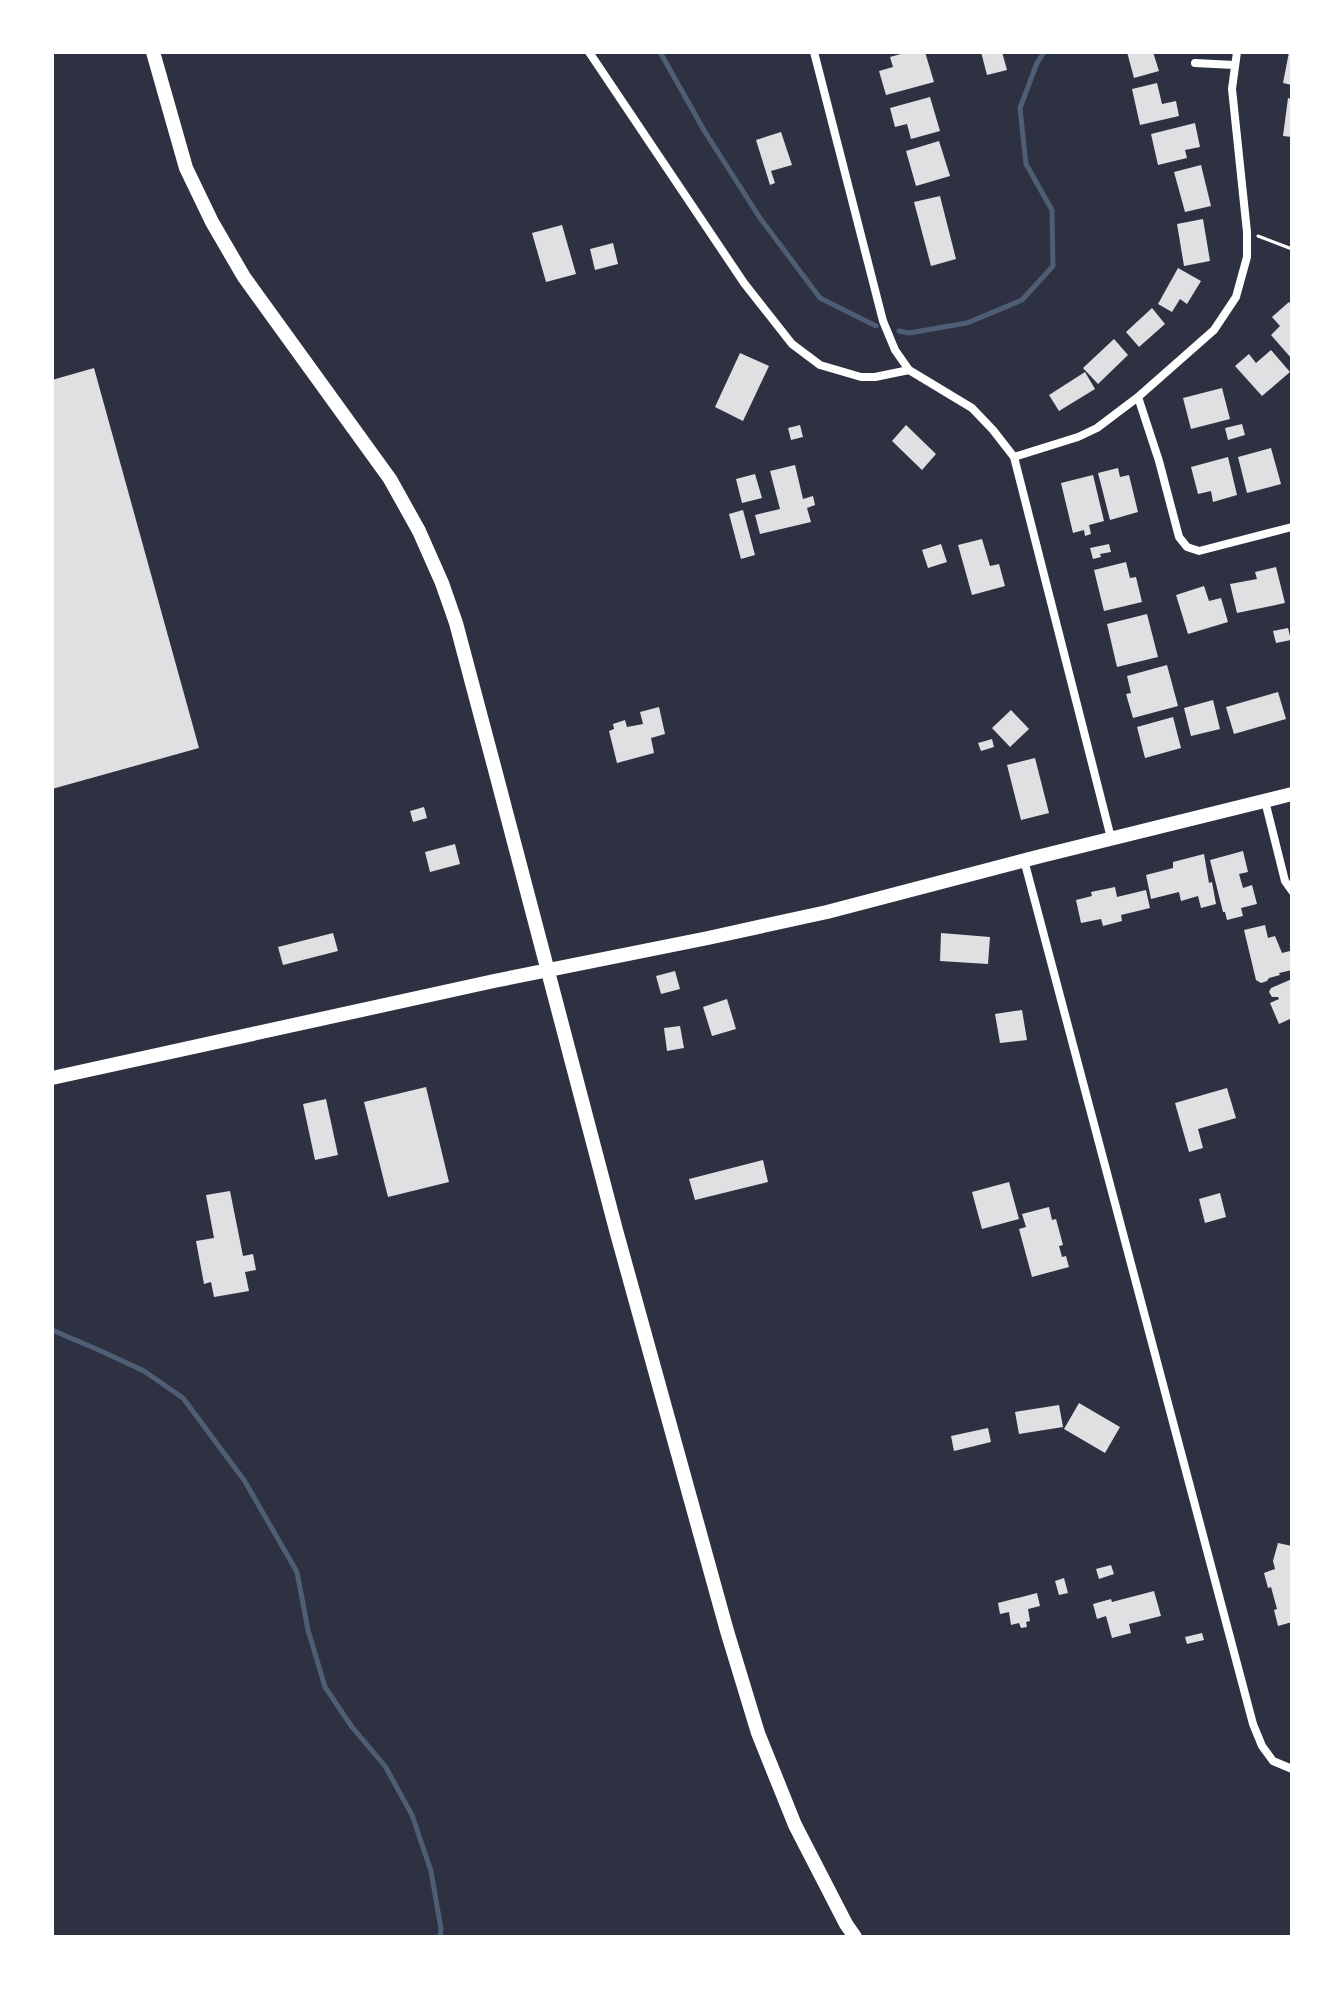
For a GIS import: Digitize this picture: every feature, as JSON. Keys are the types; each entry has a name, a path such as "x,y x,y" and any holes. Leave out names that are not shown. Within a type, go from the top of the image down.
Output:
{"main road":[{"path":"153,52 186,168 212,222 244,277 390,479 419,531 442,583 471,681 620,1244 758,1733 795,1825 855,1937"},
{"path":"52,1078 827,912 1292,794"}],"street":[{"path":"589,52 744,283 792,344 820,365 861,377 909,370"},
{"path":"814,52 883,321 895,350 909,370 972,408 1014,457 1111,838"},
{"path":"1014,457 1097,428 1138,397 1214,330 1236,297 1247,257 1232,89 1237,52"},
{"path":"1195,63 1234,65"},
{"path":"1138,397 1179,537 1187,547 1199,551 1292,527"},
{"path":"1265,801 1285,881 1292,891"},
{"path":"1024,860 1253,1724 1262,1746 1273,1761 1292,1769"}],"path":[{"path":"1247,232 1292,249"}],"building":[{"path":"908,52 925,52 934,82 886,95 879,71 893,67 890,57"},
{"path":"981,52 1002,52 1007,70 987,75"},
{"path":"1127,52 1153,52 1159,71 1134,78"},
{"path":"1289,52 1292,52 1292,85 1283,83"},
{"path":"1157,83 1162,104 1176,101 1179,116 1140,125 1132,89"},
{"path":"930,97 940,131 911,139 907,124 895,127 890,108"},
{"path":"1288,98 1292,99 1292,137 1283,136"},
{"path":"1195,123 1200,147 1185,150 1187,158 1158,165 1151,134"},
{"path":"781,132 792,165 771,171 775,183 770,185 756,140"},
{"path":"939,141 950,176 916,186 906,151"},
{"path":"1201,165 1211,206 1185,212 1174,172"},
{"path":"940,196 956,259 931,266 914,202"},
{"path":"1203,219 1210,261 1184,266 1177,224"},
{"path":"562,225 576,274 546,282 532,233"},
{"path":"613,243 618,264 595,270 590,249"},
{"path":"1178,268 1201,281 1187,304 1180,299 1172,312 1158,304"},
{"path":"1289,302 1292,306 1292,359 1271,335 1280,326 1272,317"},
{"path":"1152,308 1165,324 1139,347 1126,332"},
{"path":"1114,339 1128,355 1098,384 1083,368"},
{"path":"1271,350 1290,372 1262,396 1235,366 1249,354 1256,363"},
{"path":"740,353 769,366 743,421 715,407"},
{"path":"94,368 199,748 52,789 52,380"},
{"path":"1085,372 1095,389 1059,411 1049,395"},
{"path":"1222,388 1230,419 1191,429 1183,398"},
{"path":"1242,424 1245,435 1228,440 1225,428"},
{"path":"800,425 803,437 791,440 788,428"},
{"path":"906,425 936,454 922,470 892,441"},
{"path":"1271,448 1281,484 1247,493 1238,457"},
{"path":"1228,457 1237,495 1213,502 1211,491 1198,494 1191,467"},
{"path":"795,465 803,499 813,496 815,505 807,508 811,522 760,534 755,515 780,509 770,471"},
{"path":"1118,468 1120,477 1129,475 1138,512 1110,520 1098,473"},
{"path":"755,474 762,498 742,503 736,479"},
{"path":"1093,475 1104,521 1089,525 1091,534 1085,536 1084,530 1073,533 1061,483"},
{"path":"743,510 755,555 741,559 729,514"},
{"path":"982,539 990,566 999,564 1005,586 972,595 958,545"},
{"path":"941,544 947,562 928,568 922,550"},
{"path":"1109,544 1111,552 1093,559 1090,548"},
{"path":"1126,562 1130,578 1136,577 1142,602 1104,611 1094,570"},
{"path":"1276,567 1285,603 1237,613 1230,584 1257,579 1255,572"},
{"path":"1204,586 1209,601 1221,598 1228,622 1188,634 1176,595"},
{"path":"1147,614 1158,657 1117,667 1107,624"},
{"path":"1288,628 1291,640 1276,643 1273,631"},
{"path":"1167,665 1178,706 1133,718 1126,694 1131,693 1127,676"},
{"path":"1278,692 1286,719 1234,734 1226,707"},
{"path":"1213,700 1220,729 1191,736 1184,708"},
{"path":"659,707 665,734 651,738 654,753 617,763 609,731 614,729 613,724 625,720 627,727 643,724 640,712"},
{"path":"1011,710 1029,729 1010,747 992,728"},
{"path":"1173,717 1181,748 1145,758 1137,727"},
{"path":"992,739 994,747 981,751 978,743"},
{"path":"1035,758 1049,813 1021,820 1007,765"},
{"path":"424,807 427,818 413,822 410,811"},
{"path":"455,844 460,864 430,872 425,852"},
{"path":"1243,851 1248,872 1239,874 1243,888 1252,885 1257,904 1241,908 1243,916 1227,920 1210,860"},
{"path":"1204,854 1216,904 1201,908 1198,896 1181,901 1179,892 1151,899 1146,875 1173,868 1173,862"},
{"path":"1115,887 1117,897 1146,890 1150,908 1121,915 1122,921 1103,926 1101,919 1081,923 1076,900 1092,896 1091,892"},
{"path":"1265,925 1268,938 1275,936 1282,953 1290,951 1292,970 1261,983 1256,980 1244,930"},
{"path":"333,933 338,951 283,965 278,947"},
{"path":"941,933 990,937 988,964 940,961"},
{"path":"675,971 680,989 661,994 656,976"},
{"path":"1292,979 1292,1018 1279,1024 1270,1003 1279,999 1269,992 1271,988"},
{"path":"727,999 736,1029 712,1036 703,1007"},
{"path":"1022,1010 1027,1040 1000,1043 995,1014"},
{"path":"680,1026 684,1048 667,1051 664,1028"},
{"path":"426,1087 449,1182 388,1197 364,1102"},
{"path":"1227,1088 1236,1118 1198,1129 1203,1148 1189,1152 1175,1103"},
{"path":"326,1099 338,1155 315,1160 303,1104"},
{"path":"763,1160 768,1182 695,1200 689,1179"},
{"path":"1009,1182 1019,1219 982,1229 972,1192"},
{"path":"230,1191 243,1256 253,1254 256,1270 245,1272 249,1291 214,1297 211,1282 204,1284 196,1241 214,1238 206,1195"},
{"path":"1220,1193 1226,1217 1205,1223 1199,1199"},
{"path":"1049,1207 1052,1220 1056,1219 1063,1245 1059,1246 1062,1257 1066,1256 1069,1267 1032,1277 1019,1229 1026,1227 1022,1214"},
{"path":"1079,1403 1120,1427 1105,1453 1064,1429"},
{"path":"1059,1405 1063,1427 1019,1434 1015,1412"},
{"path":"988,1428 991,1442 954,1451 951,1436"},
{"path":"1278,1543 1292,1546 1292,1622 1278,1626 1274,1610 1277,1609 1264,1573 1275,1569 1273,1561"},
{"path":"1111,1565 1114,1574 1099,1579 1096,1569"},
{"path":"1064,1578 1068,1593 1059,1595 1055,1581"},
{"path":"1154,1591 1161,1616 1129,1624 1131,1633 1112,1638 1106,1616 1097,1619 1093,1604"},
{"path":"1037,1593 1040,1606 1028,1609 1030,1621 1026,1622 1027,1627 1021,1628 1019,1623 1011,1625 1009,1612 1000,1614 998,1603"},
{"path":"1202,1633 1204,1640 1187,1644 1185,1637"}],"waterway":[{"path":"660,52 705,132 760,218 820,298 876,326"},
{"path":"899,331 909,333 967,323 1022,300 1053,266 1052,210 1026,164 1020,108 1044,52"},
{"path":"52,1330 144,1371 183,1398 244,1480 297,1572 308,1630 325,1687 352,1727 385,1766 412,1815 431,1871 440,1937"}]}
